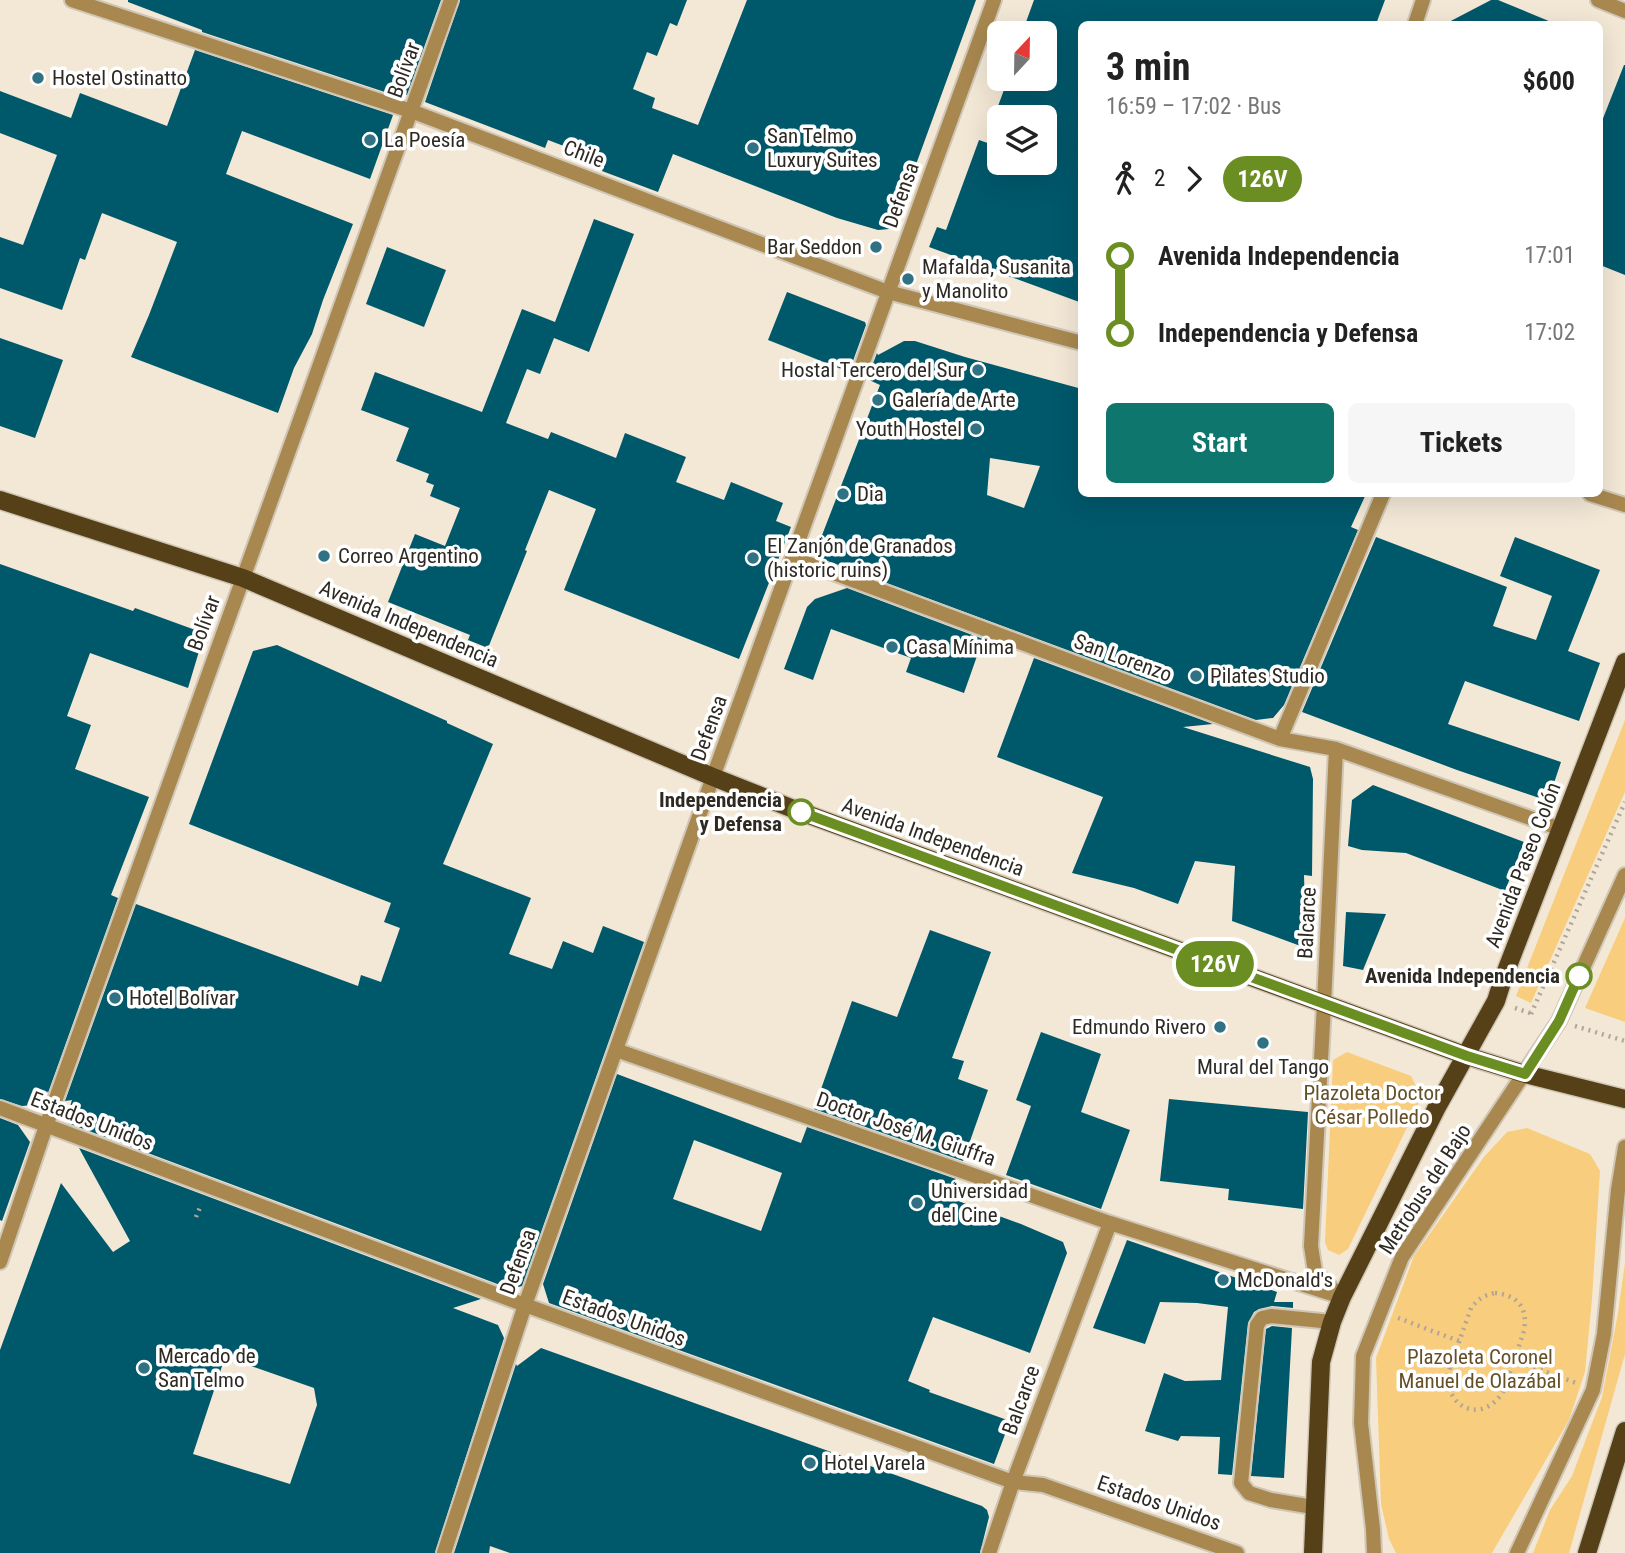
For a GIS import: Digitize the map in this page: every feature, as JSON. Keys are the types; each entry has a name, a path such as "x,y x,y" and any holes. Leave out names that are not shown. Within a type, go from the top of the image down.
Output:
{"main road":[{"name":"Avenida Independencia","path":"0,500 243,578 713,778 814,817 1467,1056 1625,1100"},
{"name":"Avenida Paseo Colón","path":"1312,1553 1321,1362 1332,1322 1437,1107 1496,1001 1625,662"},
{"path":"1587,1553 1625,1432"}],"street":[{"name":"Chile","path":"72,0 411,111 888,292 1078,343"},
{"name":"Bolívar","path":"0,1262 46,1126 451,0"},
{"name":"Defensa","path":"444,1553 525,1305 994,0"},
{"path":"1416,21 1423,0"},
{"path":"1598,0 1625,11"},
{"path":"1280,739 1382,497"},
{"path":"1600,497 1625,505"},
{"name":"San Lorenzo","path":"793,558 1280,739 1336,749 1561,829"},
{"name":"Balcarce","path":"1336,749 1311,1246 1315,1272 1342,1297"},
{"name":"Metrobus del Bajo","path":"1374,1553 1361,1423 1363,1356 1402,1257 1559,1021 1625,875"},
{"name":"Doctor José M. Giuffra","path":"617,1050 1110,1223 1342,1297"},
{"name":"Estados Unidos","path":"0,1108 525,1305 1013,1482 1043,1485 1237,1553"},
{"path":"1517,1553 1593,1390 1604,1334 1618,1190 1625,1147"},
{"name":"Balcarce","path":"989,1553 1110,1223"},
{"path":"1314,1507 1270,1500 1249,1493 1241,1483 1257,1325 1262,1318 1271,1316 1332,1322"}],"path":[{"path":"1531,1014 1625,802"},
{"path":"1505,1294 1520,1304 1525,1313 1524,1331 1514,1360 1504,1390 1493,1405 1475,1410 1466,1408 1457,1403 1451,1395 1447,1376 1471,1308 1485,1295 1505,1294"},
{"path":"1514,1360 1593,1390"}],"green space":[{"path":"1625,720 1625,792 1531,1003 1516,996"},
{"path":"1625,918 1625,1022 1585,1008"},
{"name":"Plazoleta Doctor César Polledo","path":"1347,1052 1411,1076 1417,1088 1418,1105 1348,1249 1339,1255 1328,1250 1325,1242 1333,1060"},
{"name":"Plazoleta Coronel Manuel de Olazábal","path":"1527,1128 1590,1154 1600,1171 1585,1372 1569,1420 1492,1553 1396,1553 1389,1539 1381,1504 1376,1358 1414,1256 1484,1157 1507,1132"},
{"path":"1625,1263 1625,1354 1569,1553 1533,1553 1550,1510 1572,1476 1602,1397"}],"building":[{"path":"128,0 441,0 407,95 401,93 400,97 202,32"},
{"path":"460,0 687,0 677,26 670,23 657,56 647,52 633,89 655,98 652,108 698,125 747,0 976,0 895,222 889,229 878,230 837,218 673,154 658,192 602,171 606,162 548,140 545,148 425,102"},
{"path":"1034,0 1385,0 1377,21 1078,21 1078,302 929,247 937,227 946,230 979,140 987,143 987,175 1057,175 1057,105 998,105 1004,91 1057,91 1057,21 1026,21"},
{"path":"1491,0 1498,0 1549,21 1451,21"},
{"path":"195,50 393,115 370,179 242,131 226,174 353,224 312,334 294,368 278,413 131,357 177,242 102,213 85,260 80,258 62,310 0,288 0,237 23,245 57,155 0,133 0,91 71,118 80,93 167,126"},
{"path":"1625,65 1625,275 1603,266 1603,118"},
{"path":"594,219 634,234 589,352 554,338 540,374 527,369 506,423 548,439 551,432 616,458 625,433 686,457 676,482 724,500 731,482 783,503 776,521 791,527 739,659 564,590 596,509 549,490 488,648 468,640 470,635 388,602 415,534 445,546 460,508 430,496 434,485 426,482 429,474 396,461 409,428 361,410 375,372 482,412 522,309 555,322"},
{"path":"387,247 446,270 424,327 366,304"},
{"path":"787,292 865,322 849,372 768,340"},
{"path":"0,338 63,360 35,438 0,426"},
{"path":"904,341 915,341 1078,388 1078,497 1365,497 1351,527 1358,530 1284,705 1273,718 1256,720 814,556 880,385 867,379 877,353 878,355","holes":["990,458 1040,466 1024,508 987,495"]},
{"path":"1376,537 1507,587 1493,626 1536,640 1552,596 1500,576 1515,537 1600,570 1568,651 1600,663 1579,721 1465,681 1448,724 1561,762 1548,801 1302,712"},
{"path":"0,564 133,611 135,608 198,631 203,638 188,688 90,653 67,716 91,725 75,769 149,797 111,895 118,898 48,1093 47,1091 43,1104 22,1106 0,1099"},
{"path":"847,588 983,639 964,693 906,672 911,658 831,629 813,680 784,669 807,607 815,599"},
{"path":"277,645 493,744 443,864 531,898 509,954 552,969 563,941 593,953 603,926 644,942 522,1286 511,1289 65,1122 72,1100 65,1101 136,904 358,986 361,975 381,982 400,928 384,922 391,903 189,824 253,651"},
{"path":"1034,658 1213,724 1183,727 1310,767 1313,779 1312,876 1304,875 1306,948 1232,921 1235,866 1195,861 1178,904 1134,888 1072,873 1103,797 997,757"},
{"path":"1373,785 1524,842 1505,891 1406,853 1362,850 1348,846 1352,800"},
{"path":"1346,912 1386,914 1363,970 1343,966"},
{"path":"930,930 991,952 952,1058 964,1061 958,1079 988,1090 963,1161 814,1109 852,1001 897,1017"},
{"path":"1041,1032 1101,1054 1081,1112 1130,1130 1101,1209 1006,1175 1031,1106 1016,1100"},
{"path":"617,1074 801,1143 807,1127 956,1179 950,1198 1063,1242 1067,1253 1030,1353 933,1317 908,1381 930,1390 929,1392 1010,1421 994,1464 549,1303 543,1284","holes":["694,1140 782,1173 761,1231 673,1199"]},
{"path":"1169,1099 1308,1112 1303,1209 1228,1200 1229,1189 1160,1181"},
{"path":"0,1118 18,1125 30,1142 2,1221 0,1220"},
{"path":"79,1148 481,1299 453,1308 498,1325 504,1338 435,1553 0,1553 0,1350 61,1183 113,1252 130,1241","holes":["225,1357 314,1388 317,1405 290,1484 193,1454"]},
{"path":"1127,1240 1277,1292 1274,1302 1293,1302 1293,1308 1272,1306 1259,1309 1248,1323 1232,1475 1218,1474 1220,1437 1181,1436 1178,1441 1145,1431 1164,1373 1185,1381 1221,1380 1228,1307 1160,1302 1145,1344 1093,1328"},
{"path":"1272,1326 1292,1328 1284,1478 1251,1476 1266,1329"},
{"path":"541,1348 982,1506 989,1517 980,1553 510,1553 490,1546 489,1553 454,1553 516,1364 517,1366"}],"bus line":[{"name":"126V","path":"801,812 1467,1056 1525,1074 1559,1021 1579,976"}],"place":[{"name":"Hostel Ostinatto","path":"38,78"},
{"name":"La Poesía","path":"370,140"},
{"name":"San Telmo Luxury Suites","path":"753,148"},
{"name":"Bar Seddon","path":"876,247"},
{"name":"Mafalda, Susanita y Manolito","path":"908,279"},
{"name":"Hostal Tercero del Sur","path":"978,370"},
{"name":"Galería de Arte","path":"878,400"},
{"name":"Youth Hostel","path":"976,429"},
{"name":"Dia","path":"843,494"},
{"name":"Correo Argentino","path":"324,556"},
{"name":"El Zanjón de Granados (historic ruins)","path":"753,558"},
{"name":"Casa Mínima","path":"892,647"},
{"name":"Pilates Studio","path":"1196,676"},
{"name":"Independencia y Defensa","path":"801,812"},
{"name":"Avenida Independencia","path":"1579,976"},
{"name":"Hotel Bolívar","path":"115,998"},
{"name":"Edmundo Rivero","path":"1220,1027"},
{"name":"Mural del Tango","path":"1263,1043"},
{"name":"Universidad del Cine","path":"917,1203"},
{"name":"McDonald's","path":"1223,1280"},
{"name":"Mercado de San Telmo","path":"144,1368"},
{"name":"Hotel Varela","path":"810,1463"}]}
